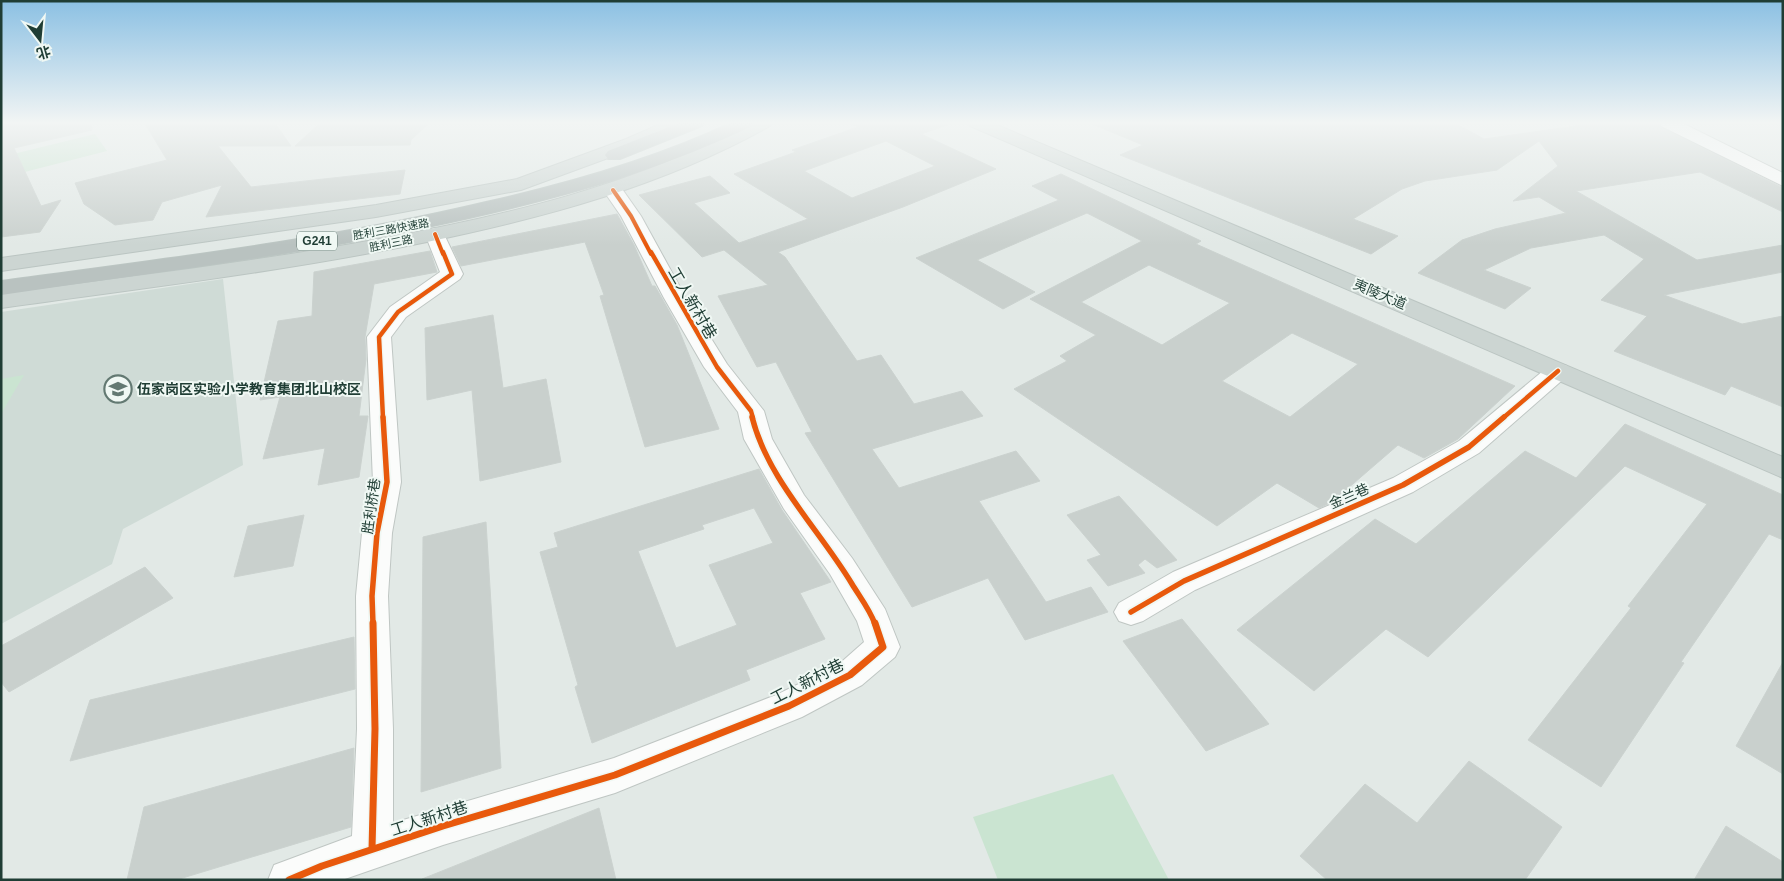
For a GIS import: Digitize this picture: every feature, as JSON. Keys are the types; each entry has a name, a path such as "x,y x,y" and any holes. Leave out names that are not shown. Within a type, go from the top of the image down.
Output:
{"highway":[{"path":"521,184 589,163"},
{"name":"G241","path":"619,174 643,163"},
{"path":"1,296 244,262 477,219 604,186 665,163"},
{"name":"胜利三路快速路","path":"1,277 292,237 425,214 500,197 619,174"},
{"name":"胜利三路快速路","path":"1,288 270,249 433,221 619,174"}],"main road":[{"path":"1,265 376,211 521,184 578,163"},
{"name":"胜利三路","path":"1,301 378,247 550,209 619,174 661,163"},
{"name":"夷陵大道","path":"1072,163 1783,468"},
{"name":"夷陵大道","path":"1088,163 1783,457"}],"street":[{"path":"1749,163 1783,180"},
{"name":"工人新村巷","path":"288,880 372,849 624,772 790,706 850,675 883,647 873,618 840,566 794,502 758,439 751,410 717,368 675,298 631,216 619,174"},
{"name":"胜利桥巷","path":"372,849 375,729 372,596 377,533 387,482 379,337 398,312 452,274 435,234"},
{"name":"金兰巷","path":"1131,612 1184,581 1403,485 1462,452 1558,371"}],"shaded area":[{"name":"伍家岗区实验小学教育集团北山校区","path":"223,279 243,465 123,529 112,564 1,624 1,312"}],"green space":[{"path":"1,163 59,163 1,178"},
{"path":"24,375 1,414 1,379"},
{"path":"1113,774 1169,880 998,880 973,817"}],"building":[{"path":"1,163 21,163 41,206 61,200 40,232 1,237"},
{"path":"155,163 232,163 251,187 405,170 400,194 206,217 222,185 162,202 153,220 115,225 84,204 75,183"},
{"path":"765,163 826,163 804,171 852,198 935,166 929,163 983,163 996,169 903,207 778,252 785,257 857,361 881,355 914,404 962,391 983,416 872,449 899,488 1016,451 1040,481 979,501 1046,602 1091,587 1108,612 1025,640 988,578 912,607 805,433 812,432 776,362 757,367 718,296 768,285 724,250 702,257 639,195 710,176 730,193 694,203 739,243 808,219 734,174"},
{"path":"1141,163 1507,163 1497,170 1425,181 1402,189 1353,219 1398,236 1371,254"},
{"path":"1556,163 1733,163 1783,188 1783,212 1700,172 1576,191 1697,260 1783,245 1783,272 1664,295 1742,324 1783,316 1783,407 1731,386 1725,395 1614,351 1647,316 1601,300 1644,259 1604,235 1531,248 1484,270 1531,288 1505,309 1418,273 1462,240 1495,229 1566,213 1539,197 1513,201 1558,166"},
{"path":"1061,174 1201,241 1196,244 1515,386 1458,439 1424,458 1398,445 1332,502 1319,508 1277,483 1217,526 1014,389 1067,361 1060,356 1096,335 1030,299 1142,241 1087,213 977,260 1035,292 1003,309 916,258 1059,200 1032,186","holes":["1149,265 1230,303 1162,345 1081,302","1292,333 1358,364 1290,417 1222,381"]},
{"path":"617,214 634,245 652,286 655,286 677,325 719,429 645,447 600,296 604,295 585,242 461,266 452,247"},
{"path":"430,251 437,272 374,284 365,337 366,359 359,416 368,416 359,477 318,485 325,448 263,459 280,397 260,400 278,321 312,316 314,272"},
{"path":"493,315 503,388 546,379 561,462 480,481 472,390 427,400 425,328"},
{"path":"1625,424 1783,495 1783,540 1769,534 1681,662 1684,663 1601,787 1528,740 1631,608 1628,606 1707,504 1625,466 1428,657 1386,629 1314,691 1237,630 1375,519 1416,544 1525,451 1576,478"},
{"path":"759,469 782,510 831,582 800,593 825,639 746,670 750,680 592,743 575,687 578,685 540,552 558,547 554,533","holes":["754,508 773,543 709,565 737,625 676,648 638,551 704,529 702,525"]},
{"path":"1119,496 1177,560 1157,568 1145,559 1138,565 1145,573 1108,586 1087,560 1101,555 1067,515"},
{"path":"304,515 293,566 234,577 248,526"},
{"path":"486,522 501,768 421,792 423,537"},
{"path":"145,567 173,598 9,692 1,682 1,646"},
{"path":"1182,619 1269,724 1206,751 1123,641"},
{"path":"354,637 355,689 70,761 90,700"},
{"path":"1783,662 1783,774 1736,746"},
{"path":"354,748 351,827 176,880 127,880 144,807"},
{"path":"1469,761 1562,827 1525,880 1327,880 1300,856 1365,784 1417,823"},
{"path":"599,808 616,880 422,880 422,879"},
{"path":"1726,826 1783,862 1783,880 1694,880"}],"cycle path":[{"path":"289,880 322,866 443,826 615,775 789,706 850,675 883,647 873,618 841,566 794,502 758,439 751,411 717,367 675,298 631,216 613,190"},
{"path":"372,849 375,729 372,596 377,533 387,482 379,337 398,312 452,274 435,234"},
{"path":"1131,612 1184,581 1403,485 1469,447 1558,371"}],"place":[{"name":"伍家岗区实验小学教育集团北山校区","path":"118,389"}]}
